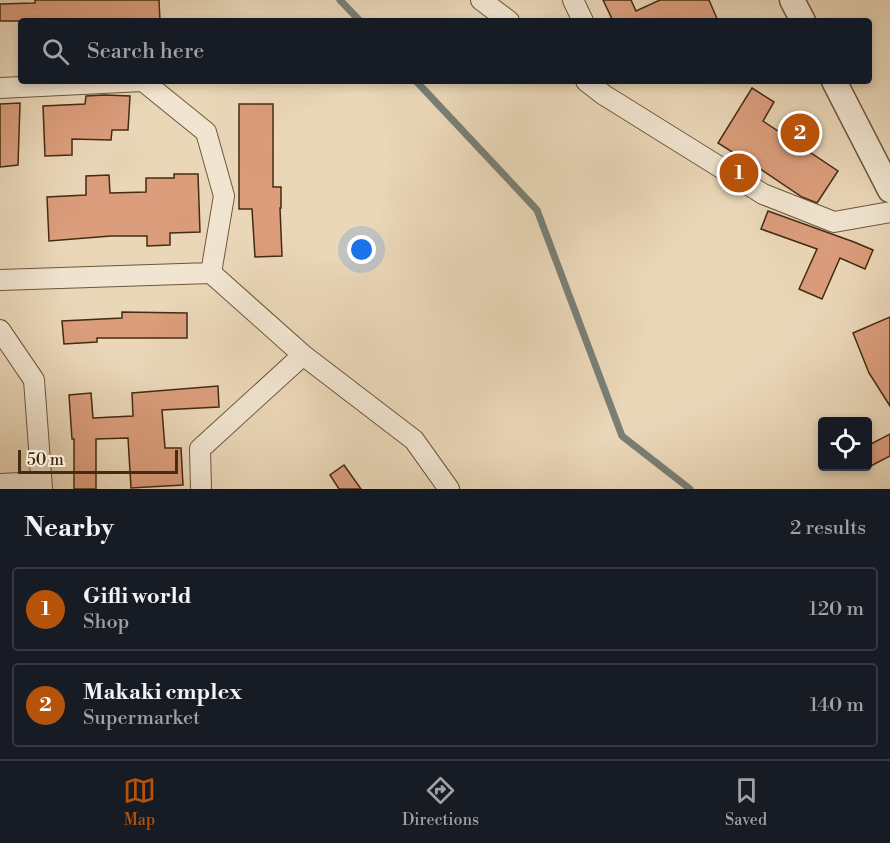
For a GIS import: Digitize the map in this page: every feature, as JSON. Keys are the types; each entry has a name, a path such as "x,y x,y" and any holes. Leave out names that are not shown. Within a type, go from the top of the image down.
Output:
{"street":[{"path":"481,0 504,18"},
{"path":"573,0 582,18"},
{"path":"792,0 801,18"},
{"path":"0,88 82,84"},
{"path":"147,84 206,132 224,196 211,273"},
{"path":"836,84 890,190"},
{"path":"605,88 763,194 834,222 890,213"},
{"path":"0,280 211,273 303,355 414,440 449,489"},
{"path":"0,330 34,380 41,486 0,484"},
{"path":"201,489 200,449 303,355"}],"building":[{"path":"35,0 159,0 160,18 18,18 18,21 0,21 0,4 35,3"},
{"path":"603,0 631,0 636,11 660,0 709,0 717,18 612,18"},
{"path":"752,88 774,102 763,121 838,171 817,203 802,197 718,143"},
{"path":"86,96 130,96 128,130 112,130 111,140 72,139 72,155 45,156 43,106 85,104"},
{"path":"20,103 18,165 0,167 0,104"},
{"path":"239,104 273,104 273,187 281,187 282,256 255,257 252,209 239,209"},
{"path":"174,174 198,174 200,232 170,233 170,245 147,246 147,236 111,236 49,241 47,197 86,195 86,176 109,175 110,193 146,192 146,178 174,178"},
{"path":"768,211 873,250 865,269 840,258 822,299 799,289 817,249 761,229"},
{"path":"122,312 187,313 187,338 97,338 97,342 64,344 62,321 122,318"},
{"path":"890,317 890,406 869,373 853,333"},
{"path":"218,386 219,407 162,410 165,448 181,448 183,485 131,488 128,438 96,439 96,489 74,489 74,439 72,439 69,395 91,393 93,418 133,416 132,393"},
{"path":"890,434 890,456 872,465 872,443"},
{"path":"344,465 361,489 339,489 330,475"}],"waterway":[{"path":"340,0 357,18"},
{"path":"419,84 537,210 622,436 690,489"}],"place":[{"name":"Makaki cmplex","path":"800,133"},
{"name":"Gifli world","path":"739,173"}]}
